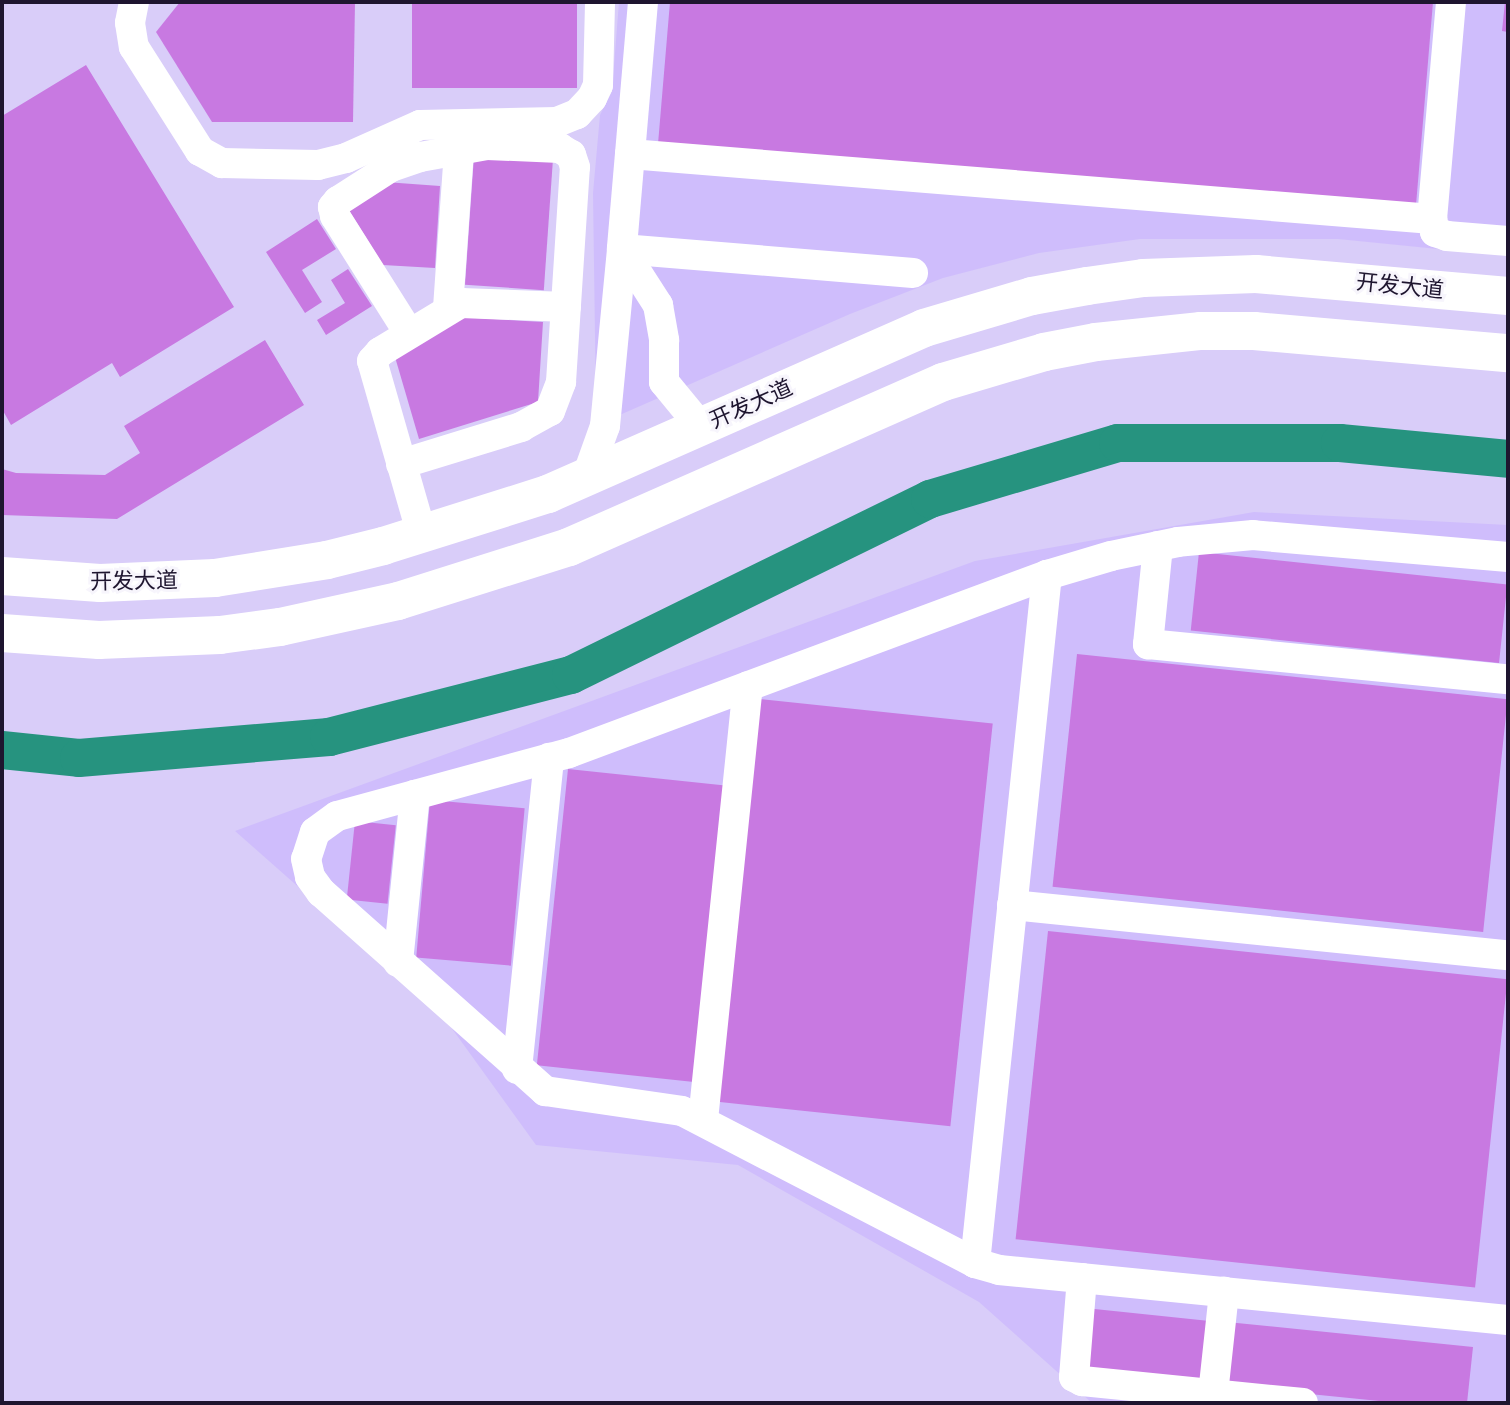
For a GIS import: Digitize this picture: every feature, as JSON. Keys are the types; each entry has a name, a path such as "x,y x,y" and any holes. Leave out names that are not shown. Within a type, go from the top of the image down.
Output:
{"main road":[{"name":"开发大道","path":"2,576 100,583 215,578 327,560 422,535 494,514 586,479 924,328 977,310 1087,286 1143,278 1256,274 1508,296"},
{"path":"2,633 99,640 220,635 310,621 398,601 569,547 943,382 993,365 1096,342 1175,333 1254,331 1508,353"}],"lane":[{"path":"134,2 130,23 134,47 200,151 222,163 318,165 346,158 420,125 557,122 577,114 592,98 598,85 600,2"},
{"path":"586,479 605,426 643,2"},
{"path":"1451,2 1432,219 1435,232 1447,236 1508,241"},
{"path":"401,464 521,427 550,411 561,382 575,167 571,155 560,148 502,145 459,149 404,161 338,201 333,207 409,333"},
{"path":"448,308 459,149"},
{"path":"630,154 1432,219"},
{"path":"622,249 913,273"},
{"path":"622,249 658,305 664,340 664,382 701,427"},
{"path":"422,535 372,361 380,352 448,308 474,302 566,307"},
{"path":"1508,557 1253,535 1158,546 1047,575 549,758 329,820 315,832 306,859 314,885 545,1091 658,1105 703,1120 975,1263 999,1270 1508,1320"},
{"path":"1158,546 1148,644 1508,679"},
{"path":"975,1263 1047,575"},
{"path":"703,1120 748,686"},
{"path":"517,1069 549,758"},
{"path":"398,962 415,795"},
{"path":"1012,905 1508,955"},
{"path":"1082,1278 1072,1368 1074,1377 1082,1381 1303,1403"},
{"path":"1213,1394 1224,1292"}],"shaded area":[{"path":"619,2 1508,2 1508,256 1338,239 1140,239 1039,253 943,278 850,314 590,428 596,407 593,193 600,115 612,91"},
{"path":"1254,512 1508,525 1508,1403 1092,1403 979,1302 738,1165 536,1145 440,1012 235,831 975,561"}],"building":[{"path":"180,2 355,2 353,122 212,122 156,32"},
{"path":"412,2 577,2 577,88 412,88"},
{"path":"670,2 1433,2 1416,205 658,144"},
{"path":"1505,2 1508,2 1508,32 1502,31"},
{"path":"86,65 234,307 120,377 112,363 11,425 2,409 2,116"},
{"path":"474,156 553,162 544,290 465,285"},
{"path":"385,182 440,186 435,268 383,265 347,207"},
{"path":"317,219 336,249 302,270 322,302 305,313 266,252"},
{"path":"348,269 372,306 326,335 317,320 345,303 331,280"},
{"path":"459,317 543,322 538,402 419,439 395,357"},
{"path":"265,340 304,405 117,519 2,515 2,469 16,473 105,475 140,453 124,426"},
{"path":"1199,552 1507,584 1499,663 1191,631"},
{"path":"1077,654 1508,699 1483,932 1053,887"},
{"path":"760,699 993,723 950,1126 718,1102"},
{"path":"568,769 725,786 694,1082 537,1065"},
{"path":"430,800 525,808 511,966 416,957"},
{"path":"355,821 396,825 388,904 347,900"},
{"path":"1048,931 1507,979 1475,1288 1016,1239"},
{"path":"1085,1308 1214,1322 1208,1384 1078,1371"},
{"path":"1227,1322 1473,1347 1467,1403 1399,1403 1220,1385"}],"waterway":[{"path":"2,750 79,758 329,737 571,675 930,499 1118,443 1340,443 1508,459"}]}
